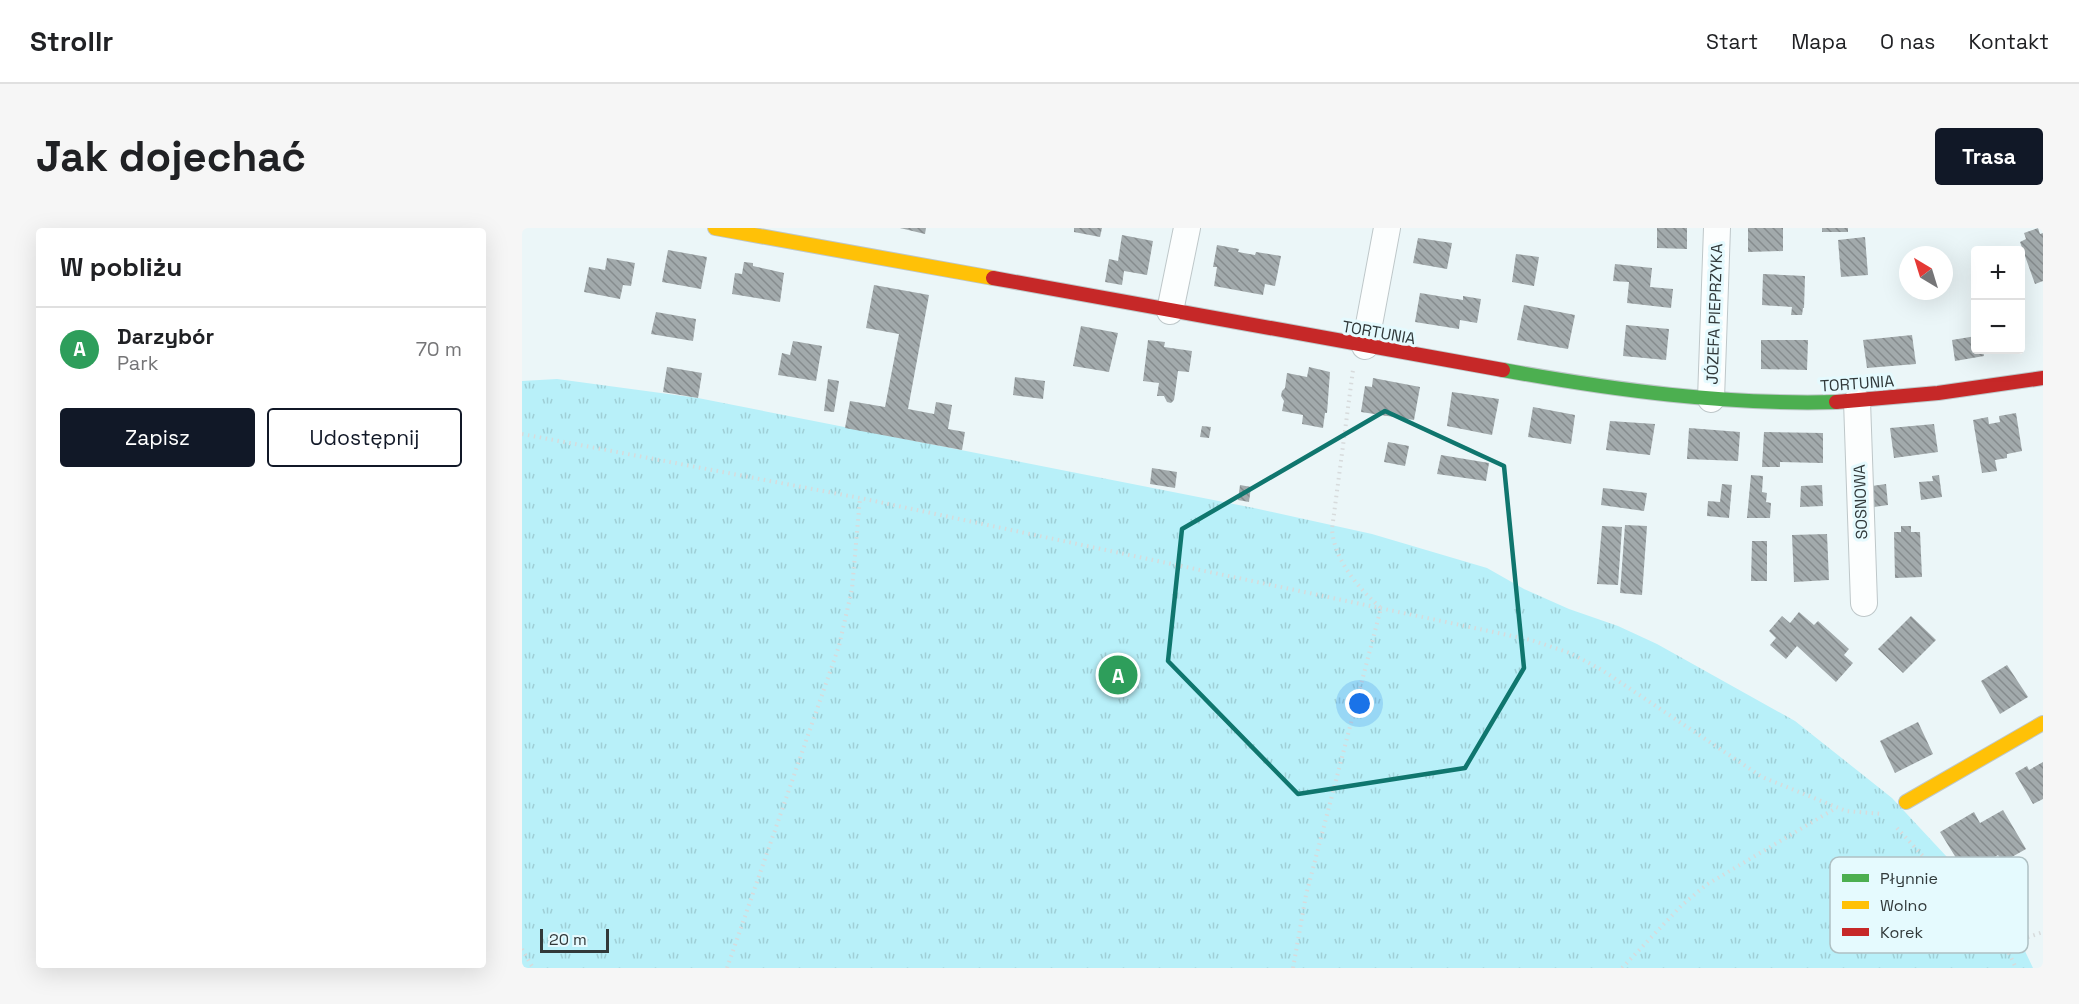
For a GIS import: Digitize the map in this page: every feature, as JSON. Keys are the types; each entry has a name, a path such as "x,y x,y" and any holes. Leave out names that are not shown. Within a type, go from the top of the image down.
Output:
{"street":[{"name":"TORTUNIA","path":"715,228 1562,381 1711,399 1792,404 1857,401 1938,393 2043,378"},
{"path":"1170,311 1187,228"},
{"path":"1361,346 1387,228"},
{"name":"JÓZEFA PIEPRZYKA","path":"1711,399 1717,228"},
{"name":"SOSNOWA","path":"1857,401 1864,603"},
{"path":"1906,802 2043,723"}],"path":[{"path":"1361,346 1332,537 1342,561 1368,596 1381,608"},
{"path":"522,434 860,498 1531,640 1570,653 1602,670 1748,769 1782,786 1837,808 1860,813 1885,814"},
{"path":"727,968 839,646 852,590 860,498"},
{"path":"1293,968 1306,895 1381,608"},
{"path":"1622,968 1681,906 1706,885 1837,808"},
{"path":"1891,821 1924,857"},
{"path":"2028,937 2043,932"},
{"path":"522,949 533,968"},
{"path":"2009,953 2016,968"}],"highlighted area":[{"path":"1385,411 1504,466 1524,668 1465,768 1298,794 1168,661 1182,529"}],"green space":[{"path":"557,379 698,398 1254,508 1372,534 1487,568 1524,589 1657,644 1795,721 1892,798 1947,857 1830,857 1830,953 2026,953 2033,968 522,968 522,381"}],"building":[{"path":"900,228 926,228 925,234"},
{"path":"1074,228 1102,228 1100,237 1074,232"},
{"path":"1657,228 1687,228 1687,249 1657,248"},
{"path":"1748,228 1783,228 1783,251 1748,252"},
{"path":"1822,228 1848,228 1848,232 1822,232"},
{"path":"2038,228 2040,234 2043,233 2043,281 2035,284 2025,256 2025,246 2021,246 2020,242 2026,239 2024,233"},
{"path":"1122,235 1153,241 1147,275 1124,271 1122,285 1105,282 1109,259 1118,261"},
{"path":"1865,237 1868,275 1841,277 1838,240"},
{"path":"1418,238 1452,243 1447,269 1413,263"},
{"path":"1217,245 1255,255 1256,252 1281,256 1275,286 1265,284 1263,295 1214,286 1217,267 1213,267"},
{"path":"668,250 707,257 701,289 662,282"},
{"path":"1516,254 1539,257 1534,286 1512,282"},
{"path":"607,258 635,263 631,286 623,285 620,299 584,292 589,267 605,270"},
{"path":"744,262 784,273 780,302 732,294 735,273 742,274"},
{"path":"1615,264 1652,268 1650,287 1673,289 1671,308 1627,303 1629,282 1613,281"},
{"path":"1763,274 1805,276 1802,315 1791,315 1792,307 1762,305"},
{"path":"874,285 929,295 908,409 934,414 936,402 952,405 948,429 965,432 962,450 845,428 850,401 885,407 899,334 866,328"},
{"path":"1420,293 1463,300 1463,296 1481,299 1477,323 1460,320 1459,329 1415,322"},
{"path":"1524,305 1575,315 1568,349 1517,340"},
{"path":"656,312 696,319 693,341 651,334"},
{"path":"1626,325 1669,329 1666,360 1623,356"},
{"path":"1081,326 1118,333 1109,372 1073,366"},
{"path":"1912,335 1916,364 1867,368 1863,340"},
{"path":"1971,337 1971,354 1984,354 1984,356 1955,361 1952,340"},
{"path":"1148,340 1165,342 1164,347 1192,351 1189,372 1178,371 1174,400 1171,403 1167,402 1164,396 1157,396 1159,383 1143,381"},
{"path":"1761,340 1808,340 1807,370 1761,369"},
{"path":"793,341 822,346 816,381 778,375 782,353 790,355"},
{"path":"667,367 702,373 698,398 663,392"},
{"path":"1309,367 1330,372 1327,413 1325,413 1323,428 1302,424 1303,415 1282,411 1284,401 1281,396 1285,388 1287,373 1307,377"},
{"path":"1015,377 1045,381 1043,399 1013,395"},
{"path":"1373,378 1420,387 1414,420 1361,412 1365,386 1372,387"},
{"path":"828,379 839,381 834,412 824,411"},
{"path":"1452,392 1499,399 1492,435 1447,426"},
{"path":"1533,407 1575,415 1571,444 1528,437"},
{"path":"2016,413 2022,451 2007,454 2007,458 1995,460 1997,471 1982,473 1973,420 1988,417 1989,424 2000,422 1999,416"},
{"path":"1610,421 1655,424 1650,455 1606,450"},
{"path":"1934,424 1938,452 1894,458 1890,428"},
{"path":"1202,426 1211,427 1209,438 1200,437"},
{"path":"1689,428 1740,432 1738,461 1687,459"},
{"path":"1764,432 1823,433 1823,463 1780,462 1780,467 1762,467"},
{"path":"1388,442 1409,446 1405,466 1384,462"},
{"path":"1441,455 1489,463 1486,481 1437,474"},
{"path":"1152,468 1177,472 1175,488 1150,484"},
{"path":"1751,475 1763,476 1762,492 1767,493 1766,502 1771,503 1770,518 1747,518"},
{"path":"1939,475 1942,497 1921,500 1919,482 1933,481 1932,476"},
{"path":"1722,484 1732,485 1729,518 1707,516 1708,501 1720,502"},
{"path":"1886,484 1888,505 1874,507 1872,486"},
{"path":"1240,485 1251,487 1249,502 1238,500"},
{"path":"1822,485 1823,506 1800,507 1801,486"},
{"path":"1603,488 1647,493 1644,511 1601,505"},
{"path":"1625,525 1647,526 1642,595 1620,593"},
{"path":"1602,526 1622,527 1618,585 1597,584"},
{"path":"1901,526 1911,526 1911,532 1920,532 1922,577 1895,578 1894,532 1901,532"},
{"path":"1827,534 1829,580 1794,582 1792,535"},
{"path":"1752,541 1767,541 1767,581 1751,581"},
{"path":"1799,612 1814,625 1818,621 1849,649 1844,655 1853,663 1836,682 1797,646 1786,659 1770,645 1776,638 1769,631 1782,616 1790,623"},
{"path":"1911,616 1936,640 1903,673 1878,649"},
{"path":"2007,665 2028,697 2000,714 1981,681"},
{"path":"1918,722 1933,754 1895,773 1880,741"},
{"path":"2043,762 2043,799 2033,804 2015,773 2027,766 2029,770"},
{"path":"2003,810 2026,849 2012,857 1998,855 1995,857 1955,857 1940,832 1974,812 1980,823"}],"traffic: fast":[{"path":"1503,370 1669,395 1753,401 1836,402"}],"traffic: slow":[{"path":"715,228 993,278"},
{"path":"1906,802 2043,723"}],"traffic: jam":[{"path":"993,278 1503,370"},
{"path":"1836,402 1938,393 2043,378"}],"place":[{"name":"Darzybór","path":"1118,675"}]}
